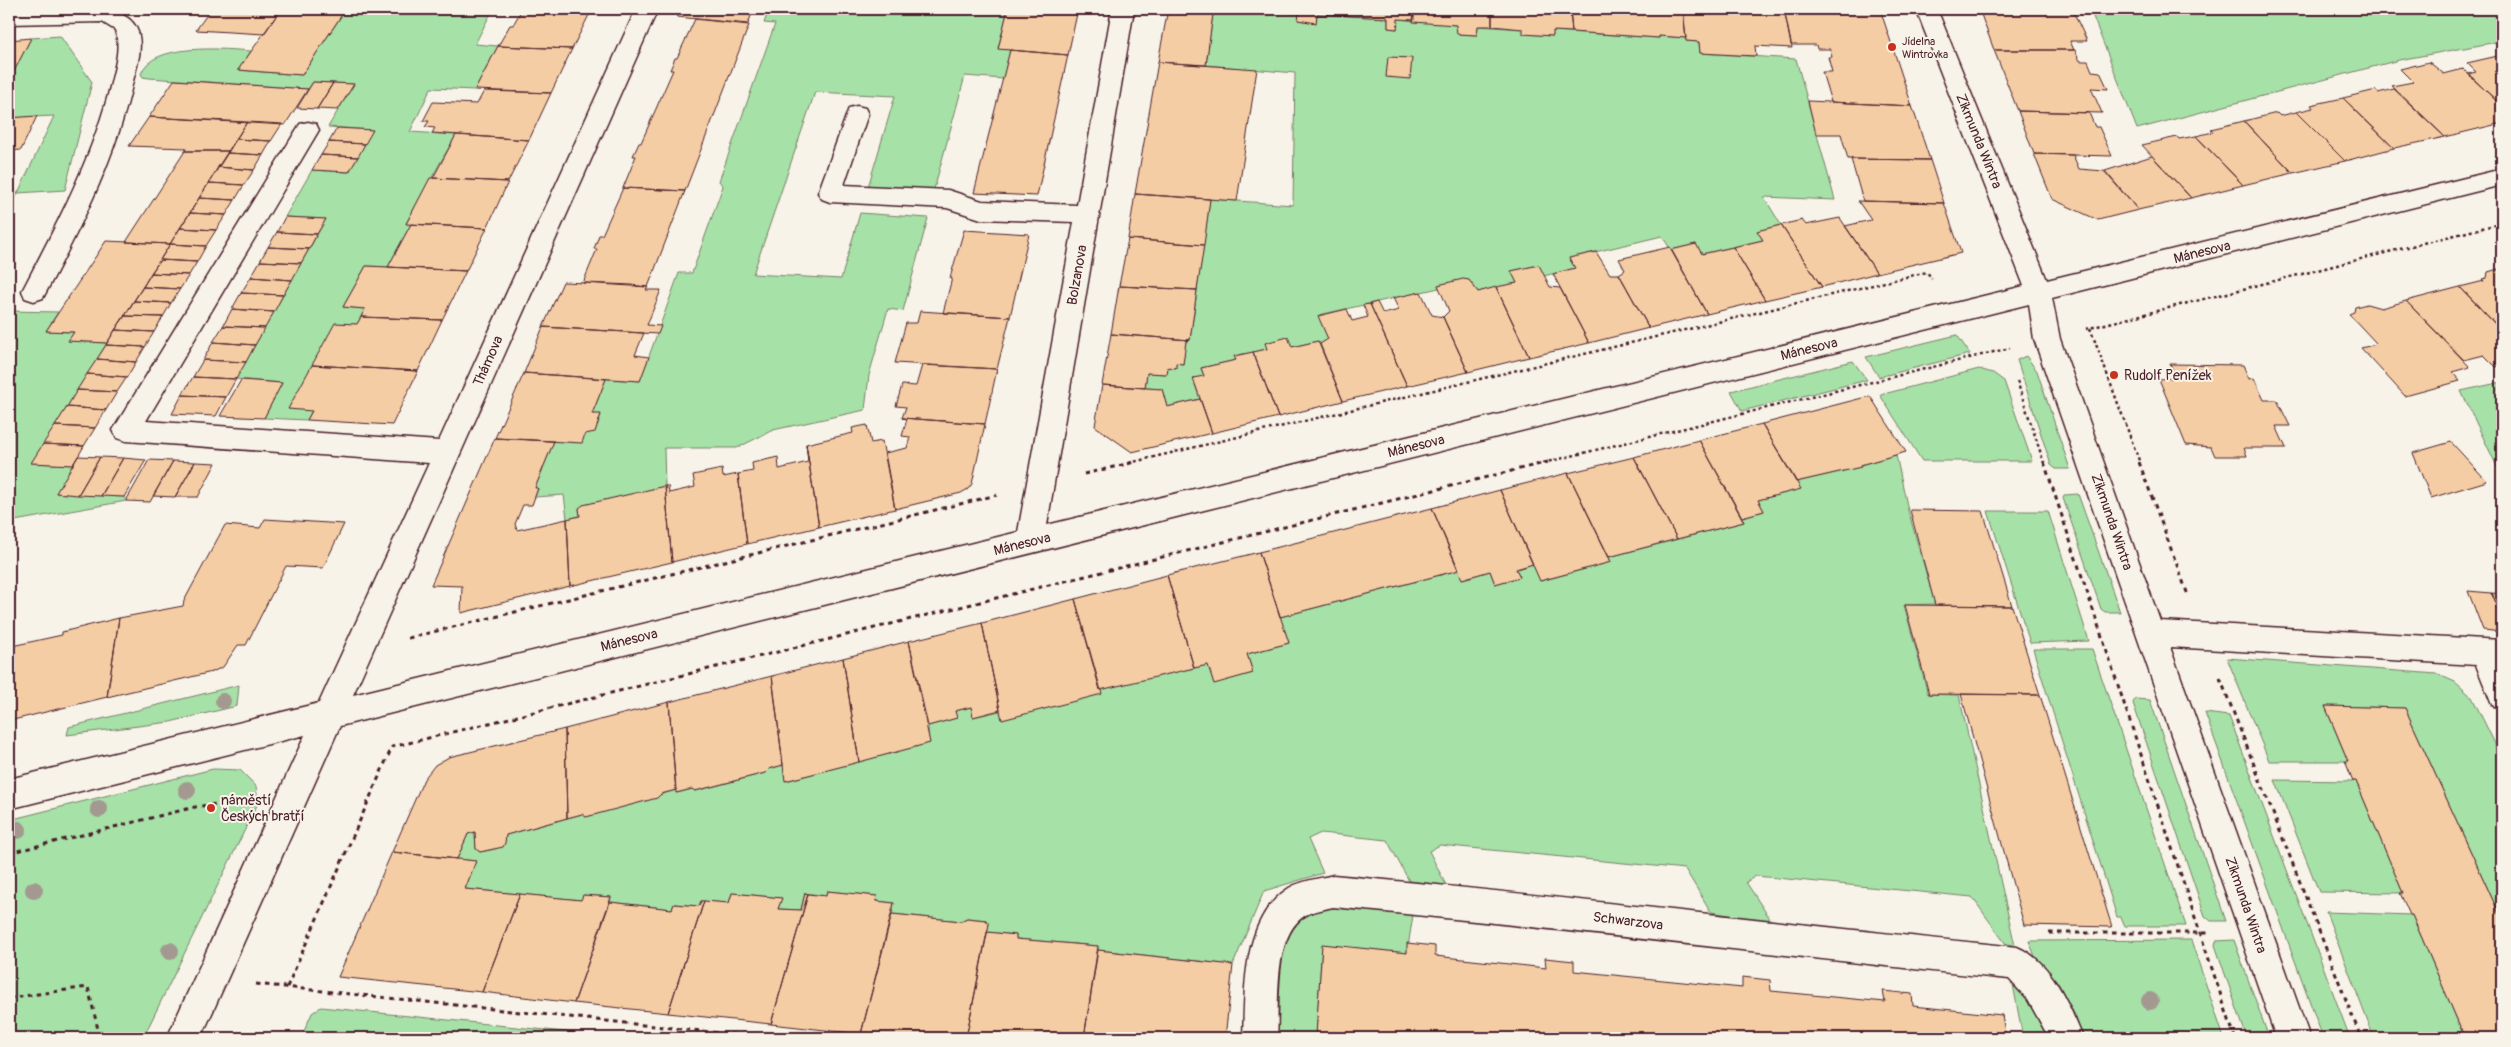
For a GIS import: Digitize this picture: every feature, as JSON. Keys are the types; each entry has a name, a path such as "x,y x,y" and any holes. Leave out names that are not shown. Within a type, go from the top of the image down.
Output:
{"street":[{"name":"Thámova","path":"328,714 647,9"},
{"name":"Bolzanova","path":"1030,542 1123,9"},
{"name":"Zikmunda Wintra","path":"1927,9 2039,292 2047,339 2293,1038"},
{"path":"9,18 103,15 118,20 127,30 129,47 120,92 90,180 34,291"},
{"path":"857,114 830,193 948,199 981,210 1087,214"},
{"path":"308,130 126,430 446,454"},
{"name":"Mánesova","path":"328,714 2502,177"},
{"path":"2151,633 2493,652 2502,695"},
{"path":"9,794 328,714"},
{"path":"184,1038 328,714"},
{"name":"Schwarzova","path":"1260,1038 1266,948 1279,917 1302,899 1333,891 1520,908 1802,942 2017,963"},
{"path":"2017,963 2034,979 2050,1001 2066,1038"}],"path":[{"path":"288,987 392,747 2006,350 2502,223"},
{"path":"357,651 1040,484 1927,272"},
{"path":"2090,328 2204,636 2361,1038"},
{"path":"2006,350 2009,359"},
{"path":"2016,378 2235,1038"},
{"path":"9,853 195,807 230,802"},
{"path":"2017,963 2022,939 2030,933 2189,934"},
{"path":"210,979 767,1038"},
{"path":"9,998 88,987 100,1038"}],"green space":[{"path":"346,9 493,9 475,44 498,46 475,90 431,88 410,132 456,135 406,223 411,224 388,267 366,266 343,307 365,309 307,420 264,418 282,383 236,379 326,219 285,217 312,170 349,172 372,130 328,127 354,84 313,82 308,89 149,78 143,77 141,74 148,64 159,57 173,52 224,49 251,51 238,70 302,75"},
{"path":"769,9 1008,9 998,48 1010,50 1003,79 965,76 933,193 868,187 895,96 815,92 753,274 841,279 860,213 928,218 903,311 888,309 869,375 865,410 773,430 737,448 664,448 665,486 579,509 580,516 567,519 564,495 535,497 538,489 535,488 554,441 595,431 601,415 592,414 606,379 640,381 679,273 692,273 723,186 719,181 775,24 764,23"},
{"path":"1222,9 1257,9 1299,13 1298,20 1316,23 1317,14 1388,18 1388,28 1397,29 1398,19 1456,25 1457,34 1477,35 1478,26 1523,29 1524,34 1552,36 1553,31 1686,38 1686,41 1699,42 1700,53 1796,59 1835,200 1764,197 1781,225 1757,231 1763,240 1702,254 1696,244 1671,250 1662,236 1570,258 1575,268 1544,276 1538,265 1512,271 1517,283 1478,292 1469,280 1438,285 1439,288 1319,315 1328,339 1321,344 1318,341 1292,347 1288,338 1266,343 1267,349 1235,356 1236,360 1201,368 1204,376 1193,379 1200,399 1167,407 1162,389 1145,388 1147,373 1167,374 1168,367 1175,368 1176,363 1183,364 1186,341 1190,340 1210,199 1293,205 1295,73 1206,65 1213,14 1220,14"},
{"path":"2090,9 2502,9 2502,41 2399,60 2137,129"},
{"path":"60,36 92,82 65,190 18,193 54,116 9,118 9,81 31,38"},
{"path":"9,193 18,193 9,211"},
{"path":"9,311 58,312 46,331 74,332 69,341 107,343 32,463 73,465 56,493 124,497 126,501 9,522"},
{"path":"1957,335 1970,354 1879,377 1866,357"},
{"path":"2026,356 2037,371 2070,469 2056,469 2051,465 2017,360"},
{"path":"1853,361 1867,380 1742,411 1731,391"},
{"path":"1979,369 1993,373 2004,381 2032,461 1922,461 1880,395"},
{"path":"2502,382 2502,477 2461,391"},
{"path":"1896,455 1908,510 1935,604 1904,605 1928,694 1959,695 2015,946 2005,943 1972,897 1756,876 1746,882 1772,922 1711,912 1685,869 1440,845 1429,851 1446,885 1409,881 1387,840 1321,833 1308,839 1323,873 1264,891 1233,965 1098,950 1098,946 1016,939 1016,935 987,932 989,924 986,920 967,918 961,921 892,914 894,903 876,901 877,896 827,891 826,896 805,893 801,910 778,909 781,898 732,893 729,903 701,901 699,906 674,904 672,909 610,902 611,897 584,895 581,900 465,889 476,861 457,859 468,834 475,832 476,849 480,852 501,846 506,835 582,814 586,817 676,790 677,793 692,789 696,791 765,773 769,769 783,765 786,781 929,743 928,726 956,718 955,711 971,707 973,717 1208,665 1214,683 1253,673 1247,654 1289,643 1280,617 1459,570 1463,579 1490,571 1495,584 1520,577 1516,569 1533,564 1541,581 1611,562 1609,557 1744,522 1742,517 1764,511 1758,500 1800,489 1796,482 1860,467 1860,465"},
{"path":"2078,494 2120,612 2105,612 2101,609 2063,498 2064,495"},
{"path":"1988,511 2048,511 2089,641 2030,643"},
{"path":"2033,649 2092,649 2186,926 2125,926 2121,917 2117,917"},
{"path":"2227,658 2437,674 2455,682 2472,697 2502,758 2502,920 2405,708 2325,706 2348,761 2269,761"},
{"path":"239,685 237,706 170,722 67,735 69,727"},
{"path":"2135,699 2150,700 2226,921 2211,921 2205,916 2133,703"},
{"path":"2205,713 2229,716 2350,1038 2323,1038"},
{"path":"213,769 240,770 256,786 258,803 143,1038 9,1038 9,820"},
{"path":"2275,780 2356,781 2403,893 2319,892"},
{"path":"1329,907 1413,915 1407,953 1322,945 1316,1036 1333,1038 1275,1038 1281,961 1287,933 1300,918"},
{"path":"2326,912 2412,915 2465,1038 2374,1038"},
{"path":"2191,940 2224,1038 2082,1038 2076,1017 2057,981 2036,959 2029,941"},
{"path":"2234,940 2269,1038 2247,1038 2215,945 2216,941"},
{"path":"2012,979 2023,986 2048,1038 2023,1038"},
{"path":"321,1007 575,1033 579,1038 301,1038 312,1013"}],"building":[{"path":"211,9 281,9 264,34 196,30"},
{"path":"281,9 343,13 302,75 238,70"},
{"path":"282,9 346,9 343,13"},
{"path":"522,9 592,9 572,49 498,46"},
{"path":"681,9 763,9 761,14 752,13 748,24 677,17"},
{"path":"1008,9 1078,9 1068,55 998,49"},
{"path":"1168,9 1222,9 1221,14 1213,14 1206,65 1158,62"},
{"path":"1257,9 1336,9 1335,15 1317,14 1316,23 1298,20 1299,13"},
{"path":"1336,9 1414,9 1414,20 1398,19 1397,29 1388,28 1388,18 1335,15"},
{"path":"1414,9 1492,9 1492,26 1478,26 1477,35 1457,34 1456,25 1413,22"},
{"path":"1492,9 1570,9 1572,32 1553,31 1553,36 1523,34 1523,29 1492,26"},
{"path":"1570,9 1683,9 1686,38 1572,32"},
{"path":"1683,9 1784,9 1792,48 1755,46 1756,56 1700,53 1699,42 1686,41"},
{"path":"1784,9 1880,9 1912,106 1831,102 1822,72 1832,72 1828,57 1832,57 1830,49 1817,49 1816,45 1791,45"},
{"path":"1979,9 2072,9 2087,41 2070,41 2074,50 1994,50"},
{"path":"695,19 749,25 685,191 623,188 636,156 633,156 639,143 641,143 673,70 670,70 675,58 677,58"},
{"path":"31,38 9,81 9,40"},
{"path":"498,46 572,49 551,93 475,90"},
{"path":"1010,50 1068,55 1037,196 974,193"},
{"path":"1994,50 2075,50 2080,61 2088,61 2092,71 2100,72 2108,89 2091,88 2102,113 2018,111"},
{"path":"2502,55 2502,106 2468,74 2476,72 2467,63"},
{"path":"1388,57 1412,58 1410,79 1386,77"},
{"path":"1158,62 1257,69 1237,201 1135,194"},
{"path":"2429,62 2444,74 2463,69 2502,106 2502,123 2445,137 2392,86 2413,82 2400,69"},
{"path":"174,80 308,89 285,125 149,117"},
{"path":"313,82 333,83 317,109 297,108"},
{"path":"333,83 354,84 338,110 317,109"},
{"path":"2394,89 2445,137 2394,148 2343,98 2376,90 2378,93"},
{"path":"484,91 551,93 529,140 432,133 435,128 425,127 429,121 423,121 433,102 477,104"},
{"path":"2343,98 2394,148 2345,161 2296,112 2313,108 2311,105"},
{"path":"1808,101 1912,106 1930,160 1848,159 1841,134 1816,134"},
{"path":"2018,111 2089,113 2095,127 2099,127 2112,156 2034,154"},
{"path":"2296,112 2345,161 2293,173 2244,121 2277,113 2280,116"},
{"path":"37,116 21,150 9,151 9,118"},
{"path":"149,117 247,122 229,151 185,151 186,148 129,146"},
{"path":"2244,121 2293,173 2243,185 2196,136 2213,132 2211,129"},
{"path":"247,122 282,124 271,141 236,139"},
{"path":"337,128 373,130 365,144 329,142"},
{"path":"456,135 529,140 508,182 433,178"},
{"path":"2196,136 2243,185 2191,198 2142,145 2177,137 2179,139"},
{"path":"236,139 271,141 263,155 227,153"},
{"path":"329,142 365,144 358,157 321,155"},
{"path":"185,151 229,151 170,244 126,242"},
{"path":"227,153 263,155 254,170 218,167"},
{"path":"2034,154 2073,155 2079,169 2104,171 2138,210 2098,220 2052,199"},
{"path":"321,155 358,157 349,172 312,170"},
{"path":"2152,156 2191,198 2138,210 2105,171"},
{"path":"1851,159 1930,160 1944,203 1863,201"},
{"path":"218,167 254,170 244,185 209,183"},
{"path":"430,178 508,182 487,228 406,224"},
{"path":"209,183 244,185 235,200 199,198"},
{"path":"623,188 685,191 648,287 583,283 597,249 594,249 599,235 602,235"},
{"path":"1135,194 1210,199 1204,245 1128,239"},
{"path":"199,198 235,200 226,215 190,213"},
{"path":"1858,201 1944,203 1961,253 1877,273 1845,226 1871,220"},
{"path":"190,213 226,215 216,230 180,228"},
{"path":"285,217 326,219 317,234 277,232"},
{"path":"1840,218 1877,273 1822,287 1781,225 1802,220 1806,225"},
{"path":"411,224 487,228 466,271 388,267"},
{"path":"1781,225 1822,287 1765,300 1733,247 1763,240 1757,231"},
{"path":"180,228 216,230 206,246 170,244"},
{"path":"964,230 1029,234 1010,317 943,313 952,278 950,278"},
{"path":"277,232 317,234 309,249 268,247"},
{"path":"1128,239 1204,245 1197,290 1119,286"},
{"path":"106,241 170,244 107,343 68,341 74,332 46,331"},
{"path":"170,244 206,246 197,262 160,260"},
{"path":"1696,244 1702,254 1733,247 1765,300 1707,314 1671,250"},
{"path":"268,247 309,249 301,263 260,261"},
{"path":"1670,247 1707,314 1649,328 1619,274 1625,270 1619,259"},
{"path":"1596,252 1610,274 1619,274 1649,328 1589,343 1553,274 1575,268 1569,258"},
{"path":"160,260 197,262 189,275 151,273"},
{"path":"260,261 301,263 292,280 251,277"},
{"path":"1539,265 1550,287 1560,288 1589,343 1529,357 1496,287 1517,283 1511,271"},
{"path":"366,266 466,271 442,320 361,317 365,309 343,307"},
{"path":"2498,269 2502,271 2502,331 2460,287 2484,281 2482,279 2487,278 2488,272"},
{"path":"151,273 189,275 180,289 143,287"},
{"path":"251,277 292,280 283,295 241,293"},
{"path":"1463,279 1469,280 1478,292 1496,287 1529,357 1468,372 1443,317 1449,311 1438,285"},
{"path":"563,282 631,285 648,287 646,290 661,290 647,325 661,326 658,334 543,327"},
{"path":"1119,286 1197,290 1190,340 1111,334"},
{"path":"143,287 180,289 171,303 134,301"},
{"path":"2460,287 2502,331 2502,365 2496,367 2484,355 2464,360 2406,301"},
{"path":"1421,292 1432,315 1443,317 1468,372 1407,386 1370,304 1377,302 1383,314 1399,310 1393,298"},
{"path":"241,293 283,295 274,312 232,309"},
{"path":"134,301 171,303 163,317 125,316"},
{"path":"2406,301 2470,367 2452,372 2460,381 2405,396 2361,348 2377,344 2349,314 2354,312 2355,307 2367,304 2381,308"},
{"path":"1370,304 1407,386 1343,401 1320,344 1328,339 1318,316 1347,309 1352,321 1368,317 1363,305"},
{"path":"232,309 274,312 265,328 223,326"},
{"path":"920,311 1010,317 997,369 895,363 906,323 917,323"},
{"path":"125,316 163,317 154,332 115,330"},
{"path":"361,317 442,320 418,371 312,365 335,323 357,324"},
{"path":"223,326 265,328 255,345 213,342"},
{"path":"543,327 644,333 635,355 649,357 640,381 524,373"},
{"path":"115,330 154,332 145,347 106,345"},
{"path":"1111,334 1190,340 1186,341 1183,364 1176,363 1176,368 1168,367 1167,374 1147,373 1145,388 1102,385"},
{"path":"1288,337 1292,347 1318,341 1343,401 1278,417 1253,352 1267,349 1265,343"},
{"path":"213,342 255,345 246,362 203,360"},
{"path":"106,345 145,347 136,362 97,359"},
{"path":"1253,352 1278,417 1212,433 1193,378 1204,376 1201,368 1236,360 1234,356"},
{"path":"97,359 136,362 127,377 87,374"},
{"path":"203,360 246,362 236,379 193,377"},
{"path":"2170,364 2243,365 2249,379 2254,378 2264,400 2277,400 2290,426 2276,426 2286,448 2244,448 2247,456 2215,456 2211,447 2186,445 2159,379 2176,378"},
{"path":"312,365 418,371 392,425 307,420 312,411 288,409"},
{"path":"922,365 997,369 985,424 902,418 906,407 896,406 902,385 916,386"},
{"path":"524,373 606,379 592,414 601,414 595,432 585,434 582,443 495,438"},
{"path":"87,374 127,377 117,392 77,390"},
{"path":"193,377 236,379 226,397 182,395"},
{"path":"241,380 282,383 264,418 220,416"},
{"path":"1102,385 1162,389 1167,407 1200,399 1212,433 1132,452 1095,426"},
{"path":"77,390 117,392 106,410 67,407"},
{"path":"182,395 226,397 216,416 172,414"},
{"path":"1870,396 1906,452 1860,465 1861,467 1796,482 1762,424"},
{"path":"67,407 106,410 95,428 55,426"},
{"path":"902,418 985,424 972,484 968,489 961,493 895,509 885,453 907,448 910,437 902,436 907,419"},
{"path":"1762,424 1801,489 1758,500 1764,511 1742,517 1699,440"},
{"path":"867,425 871,443 882,441 895,509 819,527 806,444 853,433 852,428"},
{"path":"55,426 95,428 84,446 43,444"},
{"path":"495,438 554,441 535,488 538,488 532,505 523,505 515,524 517,530 567,519 570,586 461,613 462,586 431,585"},
{"path":"1699,440 1744,522 1677,539 1634,457"},
{"path":"2451,442 2487,481 2431,498 2413,453"},
{"path":"43,444 84,446 73,465 31,463"},
{"path":"806,444 819,527 747,544 738,474 753,471 752,463 778,457 779,469 808,462"},
{"path":"78,456 100,457 78,495 56,493"},
{"path":"100,457 123,458 101,496 78,495"},
{"path":"1634,457 1677,539 1609,557 1568,473"},
{"path":"123,458 146,460 124,497 101,496"},
{"path":"149,460 173,461 150,502 126,501"},
{"path":"173,461 195,462 175,497 153,496"},
{"path":"195,462 216,463 198,497 175,497"},
{"path":"722,469 723,477 738,474 747,544 672,562 665,486 668,486 669,493 695,487 693,475"},
{"path":"1568,473 1611,562 1540,581 1500,490"},
{"path":"665,486 672,562 570,586 567,519 580,516 579,508 583,505"},
{"path":"1500,490 1533,564 1516,569 1520,577 1495,584 1490,571 1462,579 1432,508"},
{"path":"1432,508 1459,570 1280,617 1259,552"},
{"path":"1910,510 1983,511 2012,606 1935,605"},
{"path":"265,519 344,524 323,568 286,566 246,645 238,645 223,667 212,672 107,697 119,618 183,606 225,525 260,528"},
{"path":"1259,552 1289,643 1247,654 1253,673 1214,684 1208,665 1194,668 1167,575"},
{"path":"1167,575 1194,668 1100,690 1075,599"},
{"path":"2468,591 2491,593 2502,621 2502,632 2483,630"},
{"path":"2491,593 2502,594 2502,621"},
{"path":"1075,599 1102,694 1002,720 982,623"},
{"path":"1905,605 2012,606 2040,695 1929,694"},
{"path":"119,618 107,697 9,721 9,644 13,643 12,646 62,635 62,632"},
{"path":"982,623 1000,710 973,717 971,707 955,711 957,718 928,726 909,641"},
{"path":"909,641 930,743 859,762 843,658"},
{"path":"843,658 859,762 785,781 772,676"},
{"path":"772,676 783,765 769,769 765,773 695,791 692,789 676,793 669,702"},
{"path":"1961,694 2040,695 2112,927 2024,925"},
{"path":"669,702 676,790 661,794 657,798 586,817 582,814 567,818 565,729"},
{"path":"2325,706 2405,708 2502,920 2502,1038 2465,1038 2412,915 2410,915 2400,893 2403,893 2356,781 2353,781 2345,761 2348,761"},
{"path":"565,729 567,818 506,835 503,847 480,852 476,849 475,832 468,834 457,859 392,852 424,779 435,765 449,757"},
{"path":"392,852 476,861 465,889 520,894 482,992 338,977"},
{"path":"827,891 877,896 876,901 894,903 861,1034 771,1024 808,894 826,896"},
{"path":"732,893 782,898 778,909 801,910 805,893 808,894 771,1024 668,1013 704,901 729,903"},
{"path":"520,894 581,900 583,895 611,897 574,1003 482,992"},
{"path":"701,901 704,901 668,1013 574,1003 610,902 672,909 674,904 699,906"},
{"path":"892,914 961,921 967,918 986,920 989,924 966,1038 897,1038 861,1034"},
{"path":"987,932 1016,935 1016,939 1098,946 1084,1038 966,1038"},
{"path":"1407,943 1435,946 1435,956 1546,968 1545,958 1574,961 1574,971 1742,988 1742,977 1770,980 1771,991 1885,1002 1883,991 1912,994 1913,1006 2002,1015 2006,1038 1316,1036 1322,944 1407,953"},
{"path":"1098,950 1233,965 1225,1038 1084,1038"}],"place":[{"name":"Jídelna Wintrovka","path":"1892,47"},
{"name":"Rudolf Penížek","path":"2114,375"},
{"name":"náměstí Českých bratří","path":"211,808"}]}
